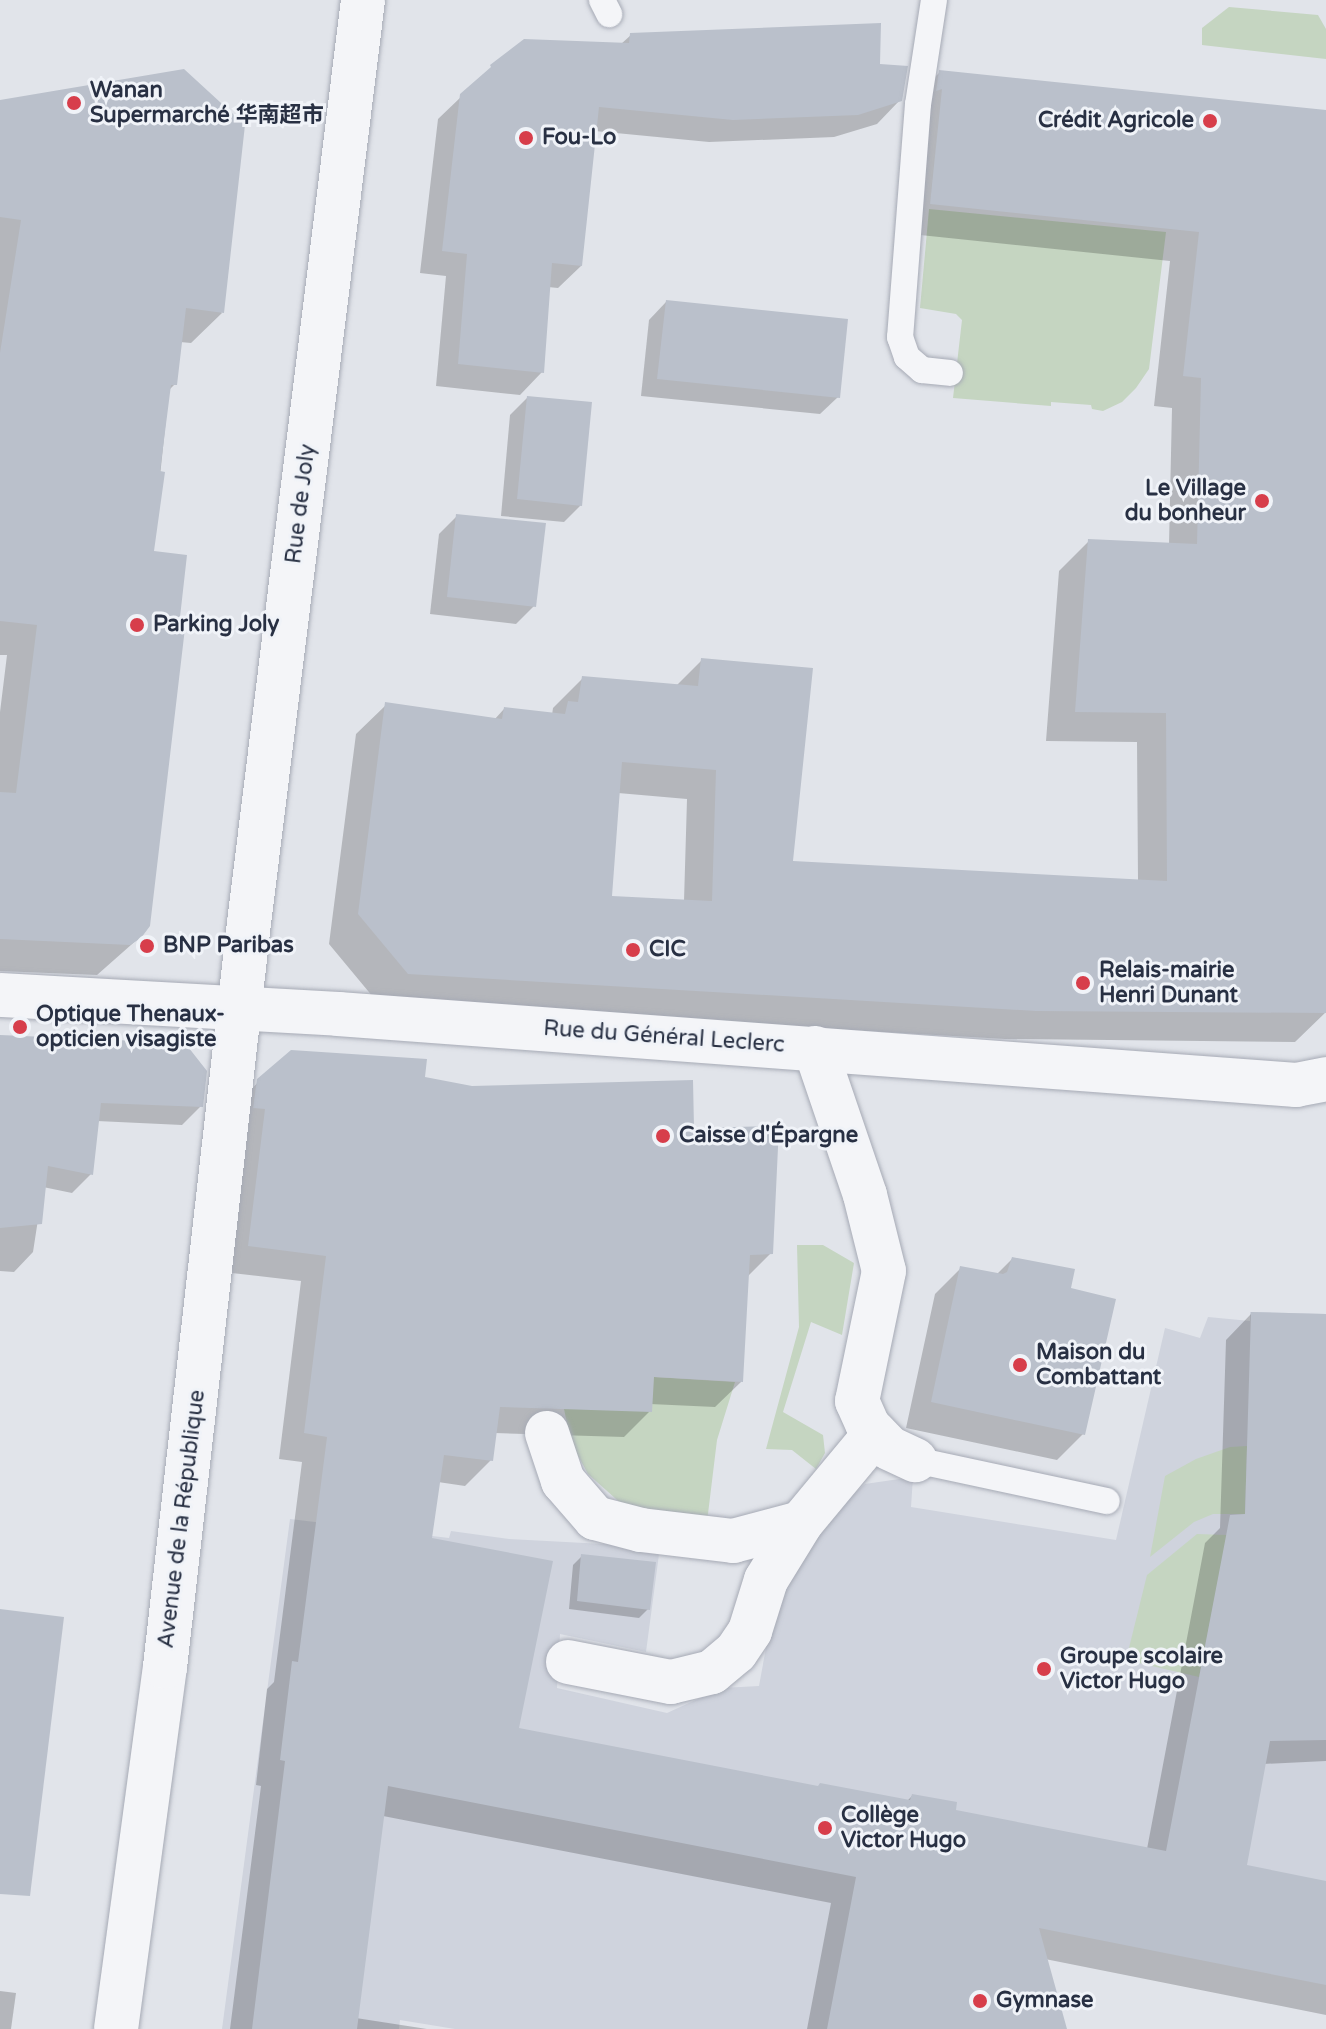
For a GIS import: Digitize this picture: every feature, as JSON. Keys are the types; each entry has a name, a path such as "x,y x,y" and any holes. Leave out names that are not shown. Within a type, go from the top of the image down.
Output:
{"street":[{"name":"Rue de Joly","path":"239,1008 363,0"},
{"name":"Rue du Général Leclerc","path":"0,995 239,1008 1296,1085 1326,1079"},
{"name":"Avenue de la République","path":"116,2029 165,1667 239,1008"},
{"path":"815,1048 865,1195 884,1271 857,1401 875,1434 889,1448 915,1460"},
{"path":"547,1433 563,1481 595,1518 641,1530 733,1541 801,1523"},
{"path":"568,1662 671,1682 712,1672 736,1652 750,1631 766,1580 801,1523 875,1434"}],"lane":[{"path":"934,0 918,104 900,337 907,357 922,370 950,373"},
{"path":"915,1460 1107,1501"}],"shaded area":[{"name":"Groupe scolaire Victor Hugo","path":"1250,1312 1326,1314 1326,1962 913,1885 860,2029 455,2029 400,2020 399,2029 222,2029 290,1519 449,1538 451,1531 509,1539 660,1547 646,1652 560,1634 557,1688 667,1713 722,1688 759,1686 774,1604 829,1516 865,1484 913,1477 911,1507 1116,1540 1165,1328 1200,1338 1208,1317 1250,1321"}],"green space":[{"path":"1229,7 1318,15 1326,29 1326,59 1202,45 1202,28"},
{"path":"929,209 1166,232 1149,369 1136,388 1122,402 1103,411 1092,409 1091,405 1051,402 1051,406 953,398 962,320 956,314 920,308"},
{"path":"797,1245 823,1245 854,1263 842,1335 811,1322 783,1412 823,1435 825,1453 816,1469 792,1450 766,1449 799,1327"},
{"path":"654,1377 735,1382 717,1440 707,1522 625,1507 588,1474 571,1443 564,1409"},
{"path":"1247,1446 1245,1514 1213,1514 1194,1522 1150,1557 1165,1476 1196,1459 1230,1447"},
{"path":"1197,1534 1227,1535 1199,1677 1126,1660 1147,1575"}],"building":[{"path":"881,23 880,64 908,66 902,101 858,115 733,120 599,107 582,266 552,263 544,373 458,364 467,254 442,251 460,94 490,65 524,39 629,43 630,33"},
{"path":"184,69 245,125 224,313 186,308 177,385 171,385 160,471 165,472 154,551 187,555 179,626 185,628 150,926 141,938 130,945 0,939 0,792 16,793 37,625 0,621 0,353 21,220 0,217 0,100"},
{"path":"939,70 1326,110 1326,1013 1036,1011 408,974 358,914 385,702 502,719 504,707 565,714 568,701 578,702 582,676 698,686 701,658 813,668 793,861 1167,881 1166,713 1075,712 1088,539 1197,544 1201,378 1183,376 1199,232 930,204 942,89 936,91","holes":["622,762 716,770 712,901 612,896"]},
{"path":"666,300 848,319 840,398 657,379"},
{"path":"527,396 592,402 582,506 517,499"},
{"path":"456,514 546,523 536,607 447,597"},
{"path":"0,1035 185,1043 207,1071 203,1107 101,1103 93,1175 48,1166 42,1224 0,1228"},
{"path":"291,1050 427,1059 425,1077 472,1086 693,1080 694,1128 779,1126 773,1254 750,1255 743,1382 654,1377 652,1412 500,1407 493,1461 444,1455 432,1538 553,1561 519,1728 818,1786 820,1783 910,1800 912,1794 957,1802 956,1810 1166,1851 1230,1515 1245,1514 1251,1312 1326,1314 1326,1740 1270,1741 1247,1865 1326,1881 1326,1985 1039,1928 1067,2029 827,2029 856,1877 388,1786 357,2029 252,2029 285,1761 280,1760 292,1661 298,1662 327,1437 304,1433 326,1256 248,1246 265,1109 253,1108 257,1079"},
{"name":"Maison du Combattant","path":"1012,1257 1075,1269 1071,1288 1116,1299 1085,1435 931,1402 960,1266 1003,1274 1007,1272"},
{"path":"581,1554 656,1562 650,1610 577,1601"},
{"path":"0,1609 64,1617 30,1896 0,1894"}],"place":[{"name":"Wanan Supermarché 华南超市","path":"74,103"},
{"name":"Crédit Agricole","path":"1210,121"},
{"name":"Fou-Lo","path":"526,138"},
{"name":"Le Village du bonheur","path":"1262,501"},
{"name":"Parking Joly","path":"137,625"},
{"name":"BNP Paribas","path":"147,946"},
{"name":"CIC","path":"633,950"},
{"name":"Relais-mairie Henri Dunant","path":"1083,983"},
{"name":"Optique Thenaux- opticien visagiste","path":"20,1027"},
{"name":"Caisse d'Épargne","path":"663,1136"},
{"name":"Maison du Combattant","path":"1020,1365"},
{"name":"Groupe scolaire Victor Hugo","path":"1044,1669"},
{"name":"Collège Victor Hugo","path":"825,1828"},
{"name":"Gymnase","path":"980,2001"}]}
